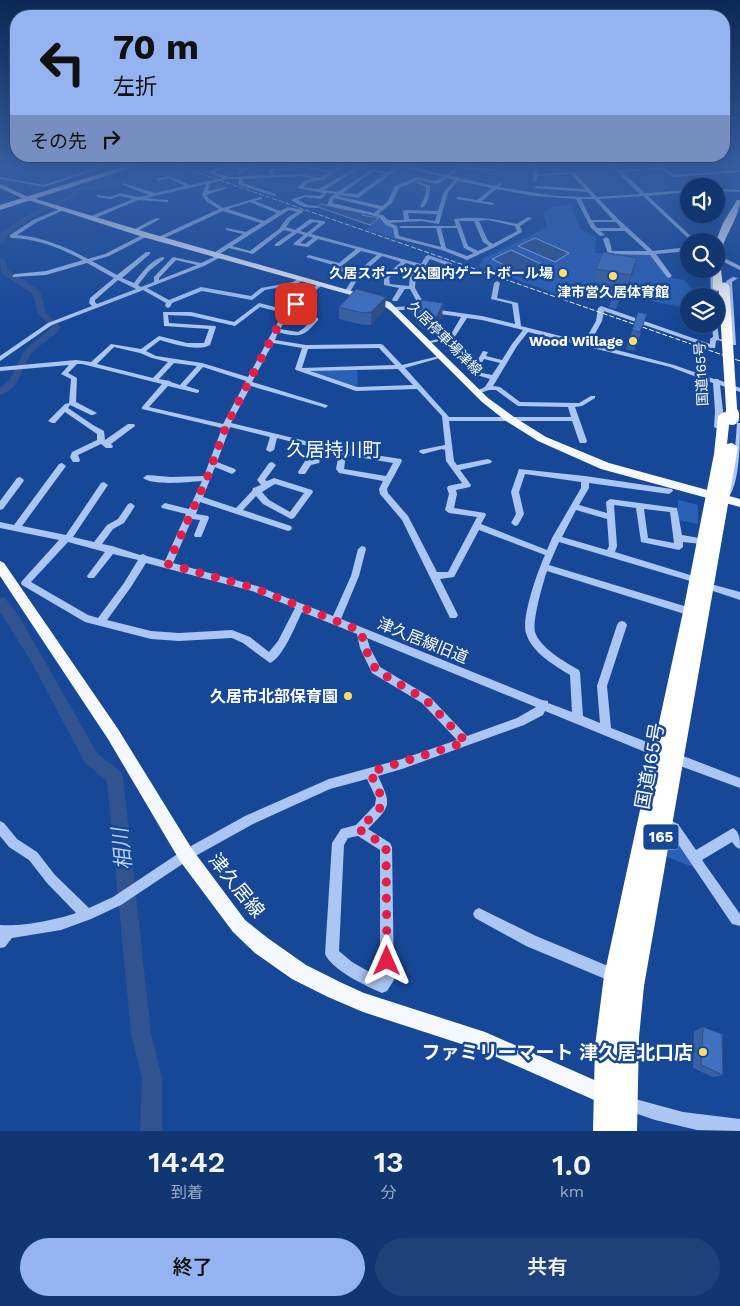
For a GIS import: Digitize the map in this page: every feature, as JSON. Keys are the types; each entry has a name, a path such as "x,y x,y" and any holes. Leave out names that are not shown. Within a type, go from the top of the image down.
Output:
{"highway":[{"name":"国道165号","path":"723,233 732,217"},
{"name":"国道165号","path":"725,245 738,217"},
{"name":"国道165号","path":"606,1131 615,1099 626,1037 632,986 664,823 669,756 691,612 702,583 703,544 714,497 731,452 732,420 723,333"},
{"name":"国道165号","path":"624,1131 615,1099 607,1046 616,976 669,756 702,583 714,497"}],"main road":[{"name":"久居停車場津線","path":"87,217 217,256 395,304 428,343 477,392 510,419 548,442 620,470 740,503"},
{"name":"津久居線","path":"0,566 20,586 186,855 239,926 262,946 299,972 363,1002 485,1042 615,1099"}],"street":[{"path":"41,217 12,236 36,237 75,252 118,278 169,302"},
{"path":"158,238 206,217"},
{"path":"241,217 266,223"},
{"path":"0,359 50,324 202,265 217,256 228,246 275,217"},
{"path":"228,246 251,252 283,228 292,217"},
{"path":"381,217 395,227 458,227"},
{"path":"406,217 407,221"},
{"path":"386,222 437,222 439,217"},
{"path":"588,217 596,230 604,237 610,253 652,253 680,250"},
{"path":"613,217 652,253 669,276"},
{"path":"668,217 685,233"},
{"path":"517,226 530,218"},
{"path":"134,232 158,219"},
{"path":"476,219 486,242 493,246"},
{"path":"277,245 312,220 323,222 296,244 306,246 317,237"},
{"path":"395,227 398,237 421,242 467,258 478,253 493,246 520,231 517,226 498,221 456,220 466,247 478,253"},
{"path":"498,221 501,227"},
{"path":"590,221 617,221"},
{"path":"416,227 421,242"},
{"path":"283,228 423,266"},
{"path":"438,228 444,249"},
{"path":"228,229 247,234"},
{"path":"596,230 626,229"},
{"path":"504,233 506,239"},
{"path":"16,276 46,273 89,261 107,255 146,235"},
{"path":"358,274 336,268 360,249"},
{"path":"96,306 92,303 92,299 148,253"},
{"path":"348,291 358,274 380,255"},
{"path":"414,308 419,300 412,288 413,275 419,272 428,257 431,256 449,264 443,276"},
{"path":"309,257 340,265"},
{"path":"135,285 147,270 162,258"},
{"path":"157,282 156,278 174,258 202,265"},
{"path":"725,260 740,268"},
{"path":"405,261 386,278 388,285 412,288"},
{"path":"716,339 734,344 729,281 737,278 740,284"},
{"path":"142,351 166,331 165,313 169,302 201,289 252,298 263,289 295,283 302,279"},
{"path":"498,283 494,299 515,303 518,326"},
{"path":"168,564 207,478 227,426 277,330 288,312 320,284"},
{"path":"403,287 395,304 518,326 672,366 740,390"},
{"path":"165,313 191,314 235,324 259,305 316,319 304,334 299,335 277,330"},
{"path":"586,344 599,321 601,308 713,347 716,333"},
{"path":"428,343 452,337 465,315"},
{"path":"159,338 187,345 207,345 213,327 166,325"},
{"path":"488,388 527,329"},
{"path":"272,341 306,347 379,343 445,416 450,460 467,485 451,488 453,494 449,510 482,514 451,575 434,576"},
{"path":"93,364 113,345 142,351 154,357 202,366 325,406"},
{"path":"298,370 306,347"},
{"path":"494,378 479,374 476,368 484,354 504,362"},
{"path":"298,370 401,367 441,356"},
{"path":"155,379 172,361"},
{"path":"76,362 64,374 74,378 72,403 93,413"},
{"path":"0,368 76,362 93,364 197,391"},
{"path":"182,387 202,366"},
{"path":"298,370 351,388 418,387"},
{"name":"国道165号","path":"716,380 718,411 714,497 732,489 740,449 732,420"},
{"path":"168,382 144,408 274,435 343,452 398,461 383,489 384,494 405,518 453,615"},
{"path":"343,395 351,388"},
{"path":"477,392 488,388 498,388 518,404 580,405 593,397"},
{"path":"52,421 72,400"},
{"path":"572,405 583,441"},
{"path":"64,408 101,433 105,444"},
{"path":"445,419 575,419"},
{"path":"76,460 75,454 105,444 131,426"},
{"path":"270,450 274,435"},
{"path":"302,472 308,463 316,460 320,446"},
{"path":"423,452 448,448"},
{"path":"343,452 335,468 388,479"},
{"path":"456,468 488,461"},
{"path":"212,463 232,471"},
{"path":"267,485 261,480 272,465"},
{"path":"16,528 62,466"},
{"path":"515,523 520,514 514,492 522,471 669,491"},
{"path":"147,478 171,480 207,478"},
{"path":"578,718 575,673 545,652 531,635 530,631 535,591 556,538 585,488 585,479"},
{"path":"0,507 20,480"},
{"path":"238,511 256,490 274,481 309,492 291,516 266,502 256,490"},
{"path":"104,485 67,538 20,586 56,600 72,612 86,618 101,620 151,635 186,636 219,635 223,633 235,636 249,641 270,659 281,644 300,607"},
{"path":"198,498 288,528"},
{"path":"610,554 612,546 610,502 674,510 679,547 644,540 640,506"},
{"path":"97,545 110,527 121,521 131,506"},
{"path":"165,506 205,518 198,535"},
{"path":"574,507 610,517"},
{"name":"津久居線旧道","path":"0,526 97,545 254,588 740,783"},
{"path":"477,526 550,554"},
{"path":"556,538 740,596"},
{"path":"678,538 703,544"},
{"path":"91,576 112,549"},
{"path":"336,621 355,576 362,549"},
{"path":"101,620 128,585 141,564 143,557"},
{"path":"544,567 691,612"},
{"path":"606,730 602,686 622,625"},
{"path":"361,631 365,648 376,670 426,700 466,742"},
{"path":"3,935 61,924 87,915 117,901 186,855 249,820 316,789 466,742 533,716 540,712 544,704"},
{"path":"359,830 365,832 386,847 387,980 382,986 347,967 332,954 338,843 345,833 359,830 380,808 382,798 370,772"},
{"path":"664,823 674,828 736,920 740,920"},
{"path":"0,827 13,844 32,856 51,879 87,915"},
{"path":"694,858 733,834 740,843"},
{"path":"479,914 531,941 616,976"},
{"path":"615,1099 651,1112 714,1125 740,1127"}],"shaded area":[{"path":"346,217 379,218 370,225"},
{"path":"381,217 393,227 396,237 393,238 366,229"},
{"path":"544,217 575,217 580,229 596,238 595,253 649,254 669,277 684,280 691,288 680,288 680,307 609,293 606,298 568,290 560,295 479,266 484,258 547,227"},
{"path":"535,238 569,253 555,262 518,246"},
{"path":"511,250 550,268 534,280 492,259"},
{"path":"314,370 357,370 358,387 312,372"},
{"path":"678,500 698,505 698,524 678,520"},
{"path":"671,830 696,868 667,857"}],"building":[{"path":"603,252 637,258 631,275 596,269"},
{"path":"616,286 623,287 622,291 615,288"},
{"path":"356,289 386,297 371,312 363,313 339,307"},
{"path":"421,300 443,303 437,316 433,318 423,316 416,310"},
{"path":"638,312 647,314 640,332 632,330"},
{"path":"703,1027 722,1034 723,1075 701,1065"}],"waterway":[{"name":"相川","path":"0,241 3,235 29,217"},
{"name":"相川","path":"0,259 4,271 37,293 42,314 57,327 51,334 31,348 11,384 0,392"},
{"name":"相川","path":"0,602 15,622 36,657 91,758 115,777 141,1033 152,1077 151,1131"}],"railway":[{"path":"325,217 740,361"}],"place":[{"name":"久居スポーツ公園内ゲートボール場","path":"563,273"},
{"name":"津市営久居体育館","path":"613,276"},
{"name":"Wood Willage","path":"633,341"},
{"name":"久居市北部保育園","path":"348,696"},
{"name":"ファミリーマート 津久居北口店","path":"703,1052"}],"district":[{"name":"久居持川町","path":"334,449"}],"route":[{"path":"296,304 278,326 272,341 227,424 207,478 168,564 254,588 361,631 372,666 382,675 426,700 466,742 402,764 370,772 382,798 380,808 359,830 365,832 386,847 387,961"}]}
